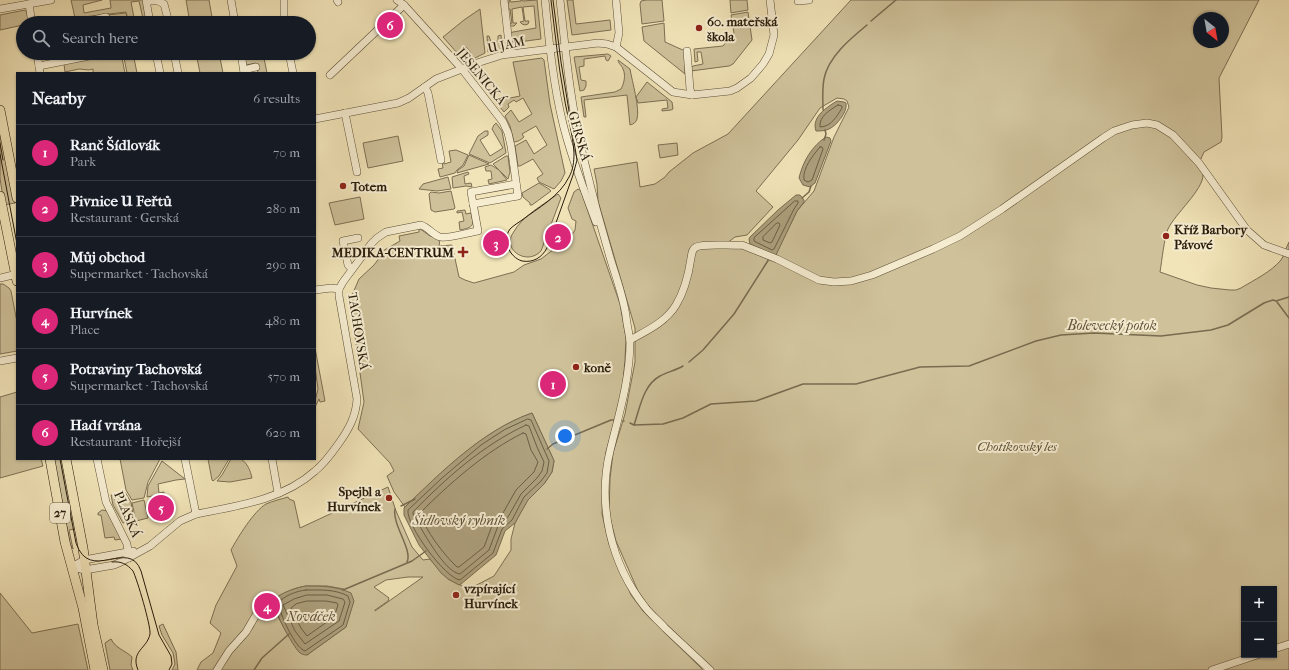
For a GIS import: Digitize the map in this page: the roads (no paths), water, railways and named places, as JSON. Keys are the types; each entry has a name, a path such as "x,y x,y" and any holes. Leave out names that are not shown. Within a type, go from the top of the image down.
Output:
{"main road":[{"path":"0,110 16,193"},
{"path":"0,196 16,272"},
{"name":"27","path":"50,460 65,542 83,608 95,670"},
{"name":"27","path":"66,460 94,626 103,670"}],"street":[{"path":"0,9 51,0"},
{"path":"149,16 146,0 158,1 164,4 167,16"},
{"path":"231,0 234,16"},
{"path":"284,0 284,16"},
{"name":"JESENICKÁ","path":"397,0 404,5 462,69 503,122 508,133 516,184"},
{"path":"504,0 510,53"},
{"name":"GERSKÁ","path":"545,0 557,98 563,125 574,160 615,273"},
{"name":"GERSKÁ","path":"560,0 578,134 602,228 624,303 630,340 625,393 610,453 607,472 606,504 610,534 613,547 627,580 646,609 710,670"},
{"path":"616,0 619,33 616,48 673,92 692,95 723,92 737,88 751,78 763,64 769,54 774,35 770,0"},
{"path":"798,0 809,0"},
{"path":"29,4 31,16"},
{"path":"330,74 404,5"},
{"name":"U JAM","path":"316,119 398,103 409,98 436,79 488,59 510,53 598,43 607,44 616,48"},
{"path":"687,51 690,89 692,95"},
{"path":"40,69 74,60"},
{"path":"157,60 160,72"},
{"path":"175,60 178,72"},
{"path":"241,60 244,72 256,67"},
{"path":"290,60 293,72"},
{"path":"425,87 428,93 441,160"},
{"path":"345,113 357,172"},
{"path":"630,340 657,324 668,315 676,305 688,272 692,251 695,248 704,246 747,247 777,259 819,280 834,282 851,281 872,275 960,236 1114,132 1126,126 1142,123 1157,125 1173,135 1199,163 1247,230 1264,245 1289,254"},
{"path":"474,204 518,196 516,184"},
{"name":"TACHOVSKÁ","path":"84,560 129,555 144,549 180,521 196,514 251,504 303,481 321,466 346,433 354,416 357,399 339,296 340,289 352,269 373,241 386,232 422,226 436,235 444,237 478,231 471,192 516,184"},
{"path":"352,269 348,265 343,241 358,238"},
{"path":"0,278 16,277"},
{"path":"316,290 331,288 340,289"},
{"path":"0,361 16,358"},
{"name":"PLASKÁ","path":"72,567 85,570 114,565 129,555 127,544 106,502 97,460"},
{"path":"185,460 196,514"},
{"path":"272,460 278,493"},
{"path":"72,567 84,560"},
{"path":"217,670 228,651 246,632 264,599"},
{"path":"1277,648 1289,644"},
{"path":"1212,670 1248,658"}],"water":[{"path":"837,101 846,103 845,110 841,118 829,129 824,131 816,131 815,126 818,117 825,109"},
{"path":"826,137 830,138 831,141 815,183 810,187 803,185 799,178 803,166 812,149"},
{"path":"796,195 800,195 804,202 797,211 776,255 750,244 750,237"},
{"name":"Šidlovský rybník","path":"532,413 554,461 552,472 544,484 528,500 515,523 505,531 496,555 459,585 441,573 419,545 404,515 404,508 433,480 480,441 514,420"},
{"name":"Nováček","path":"306,586 323,586 340,589 351,593 354,601 346,627 307,655 300,653 292,642 283,626 274,603 277,597 294,589"}],"waterway":[{"path":"871,21 896,0"},
{"path":"823,110 823,83 830,63 841,49 867,25"},
{"path":"824,140 826,134 825,130"},
{"path":"802,198 809,192 811,186"},
{"path":"689,362 703,350 734,314 769,259"},
{"name":"Bolevecký potok","path":"630,423 634,425 663,424 683,418 711,404 756,401 803,384 856,384 920,367 969,366 1036,341 1061,335 1094,333 1161,336 1211,330 1228,325 1264,303 1289,297"},
{"path":"1277,302 1289,318"},
{"path":"634,425 646,391 654,380 683,366"},
{"name":"Bolevecký potok","path":"547,449 553,444 614,420"},
{"path":"401,506 415,499"},
{"path":"395,509 396,522 407,551 407,562"},
{"name":"Bolevecký potok","path":"343,590 412,561 426,551"},
{"name":"Bolevecký potok","path":"254,670 262,658 289,634"}],"tram line":[{"path":"551,0 560,72 574,153 573,163 570,174 560,190 548,201 510,229 507,238 508,248 517,259 522,261 537,259 547,248 577,160 561,62 553,0"},
{"path":"0,143 3,160"},
{"path":"0,154 16,239"},
{"path":"60,460 76,543 82,555 90,560 100,561 128,558 135,562 141,571 159,635 171,656 172,664 169,670"},
{"path":"112,562 124,564 133,571 150,629 150,634 146,643 137,654 136,664 138,670"}],"place":[{"name":"Hadí vrána","path":"390,25"},
{"name":"60. mateřská škola","path":"699,28"},
{"name":"Totem","path":"343,186"},
{"name":"Kříž Barbory Pávové","path":"1166,236"},
{"name":"Pivnice U Feřtů","path":"558,237"},
{"name":"Můj obchod","path":"496,243"},
{"name":"MEDIKA-CENTRUM","path":"463,252"},
{"name":"koně","path":"576,367"},
{"name":"Ranč Šídlovák","path":"553,384"},
{"name":"Spejbl a Hurvínek","path":"389,498"},
{"name":"Potraviny Tachovská","path":"161,508"},
{"name":"vzpírající Hurvínek","path":"456,595"},
{"name":"Hurvínek","path":"267,606"}],"park label":[{"name":"Chotíkovský les","path":"1017,446"}]}
